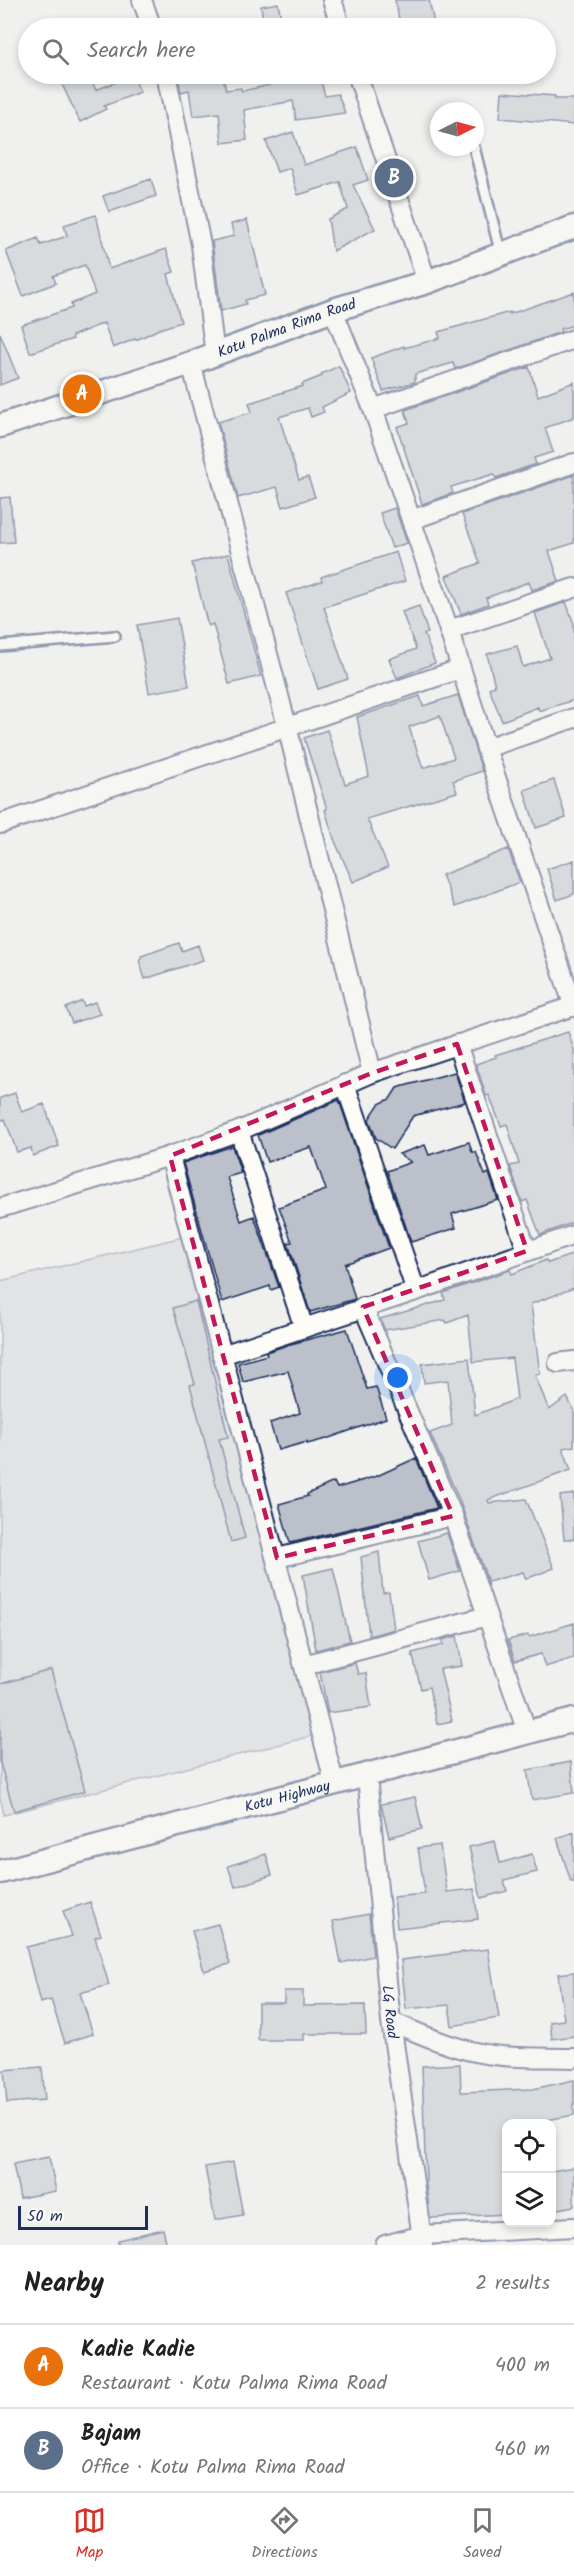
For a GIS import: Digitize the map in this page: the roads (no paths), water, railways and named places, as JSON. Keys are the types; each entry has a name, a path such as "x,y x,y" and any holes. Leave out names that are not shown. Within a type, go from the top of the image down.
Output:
{"street":[{"path":"142,0 148,18"},
{"path":"332,0 338,18"},
{"path":"168,84 201,245 215,354"},
{"path":"360,84 427,282"},
{"name":"Kotu Palma Rima Road","path":"0,426 191,363 333,310 427,282 502,256 574,227"},
{"path":"0,1208 170,1156 239,1131 372,1073 574,1007 460,669 450,630 373,409 333,310"},
{"path":"373,409 574,339"},
{"path":"191,363 287,726 372,1073"},
{"path":"411,520 574,463"},
{"path":"450,630 574,588"},
{"path":"0,824 460,669"},
{"path":"486,748 574,718"},
{"path":"457,1044 527,1251"},
{"path":"345,1084 416,1291"},
{"path":"239,1131 304,1328"},
{"path":"170,1156 335,1785"},
{"path":"222,1355 416,1291 574,1234"},
{"path":"363,1307 453,1516 527,1732"},
{"path":"277,1558 453,1516"},
{"path":"304,1665 487,1616"},
{"name":"Kotu Highway","path":"0,1872 574,1720"},
{"name":"LG Road","path":"367,1776 391,2022 423,2240"},
{"path":"391,2022 454,2046 477,2052 504,2056 574,2058"},
{"path":"385,2245 574,2227"}],"lane":[{"path":"476,156 502,256"},
{"path":"0,646 115,636"}],"place":[{"name":"Bajam","path":"394,178"},
{"name":"Kadie Kadie","path":"82,394"}]}
